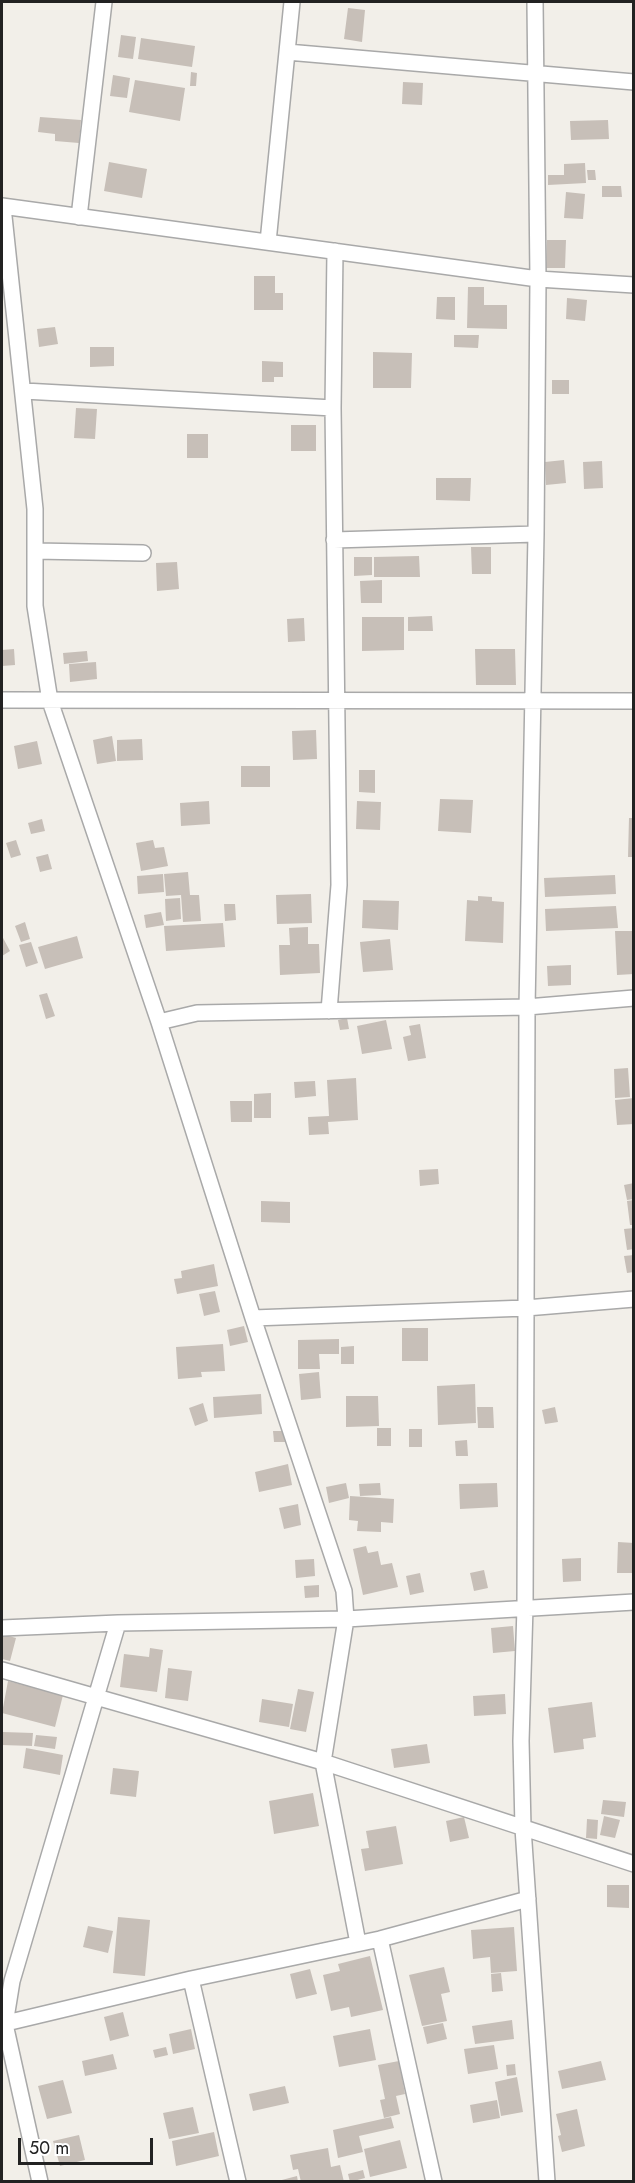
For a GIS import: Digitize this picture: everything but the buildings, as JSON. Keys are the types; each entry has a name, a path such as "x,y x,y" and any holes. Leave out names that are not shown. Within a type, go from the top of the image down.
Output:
{"street":[{"path":"79,217 104,2"},
{"path":"268,242 292,2"},
{"path":"535,2 538,279 536,534 527,1007 525,1607 520,1741 547,2181"},
{"path":"287,52 633,82"},
{"path":"358,1943 323,1762 346,1619 344,1591 159,1022 50,701 35,606 36,509 2,207 538,279 633,285"},
{"path":"329,1011 339,885 333,408 335,251"},
{"path":"24,392 333,408"},
{"path":"334,540 536,534"},
{"path":"35,551 143,553"},
{"path":"2,700 633,701"},
{"path":"159,1022 197,1013 527,1007 633,998"},
{"path":"254,1318 526,1308 633,1299"},
{"path":"2,1628 118,1623 346,1619 633,1602"},
{"path":"40,2181 3,2024 12,1981 118,1623"},
{"path":"2,1670 323,1762 633,1864"},
{"path":"3,2024 191,1979 380,1939 528,1899"},
{"path":"380,1939 434,2181"},
{"path":"191,1979 238,2181"}]}
